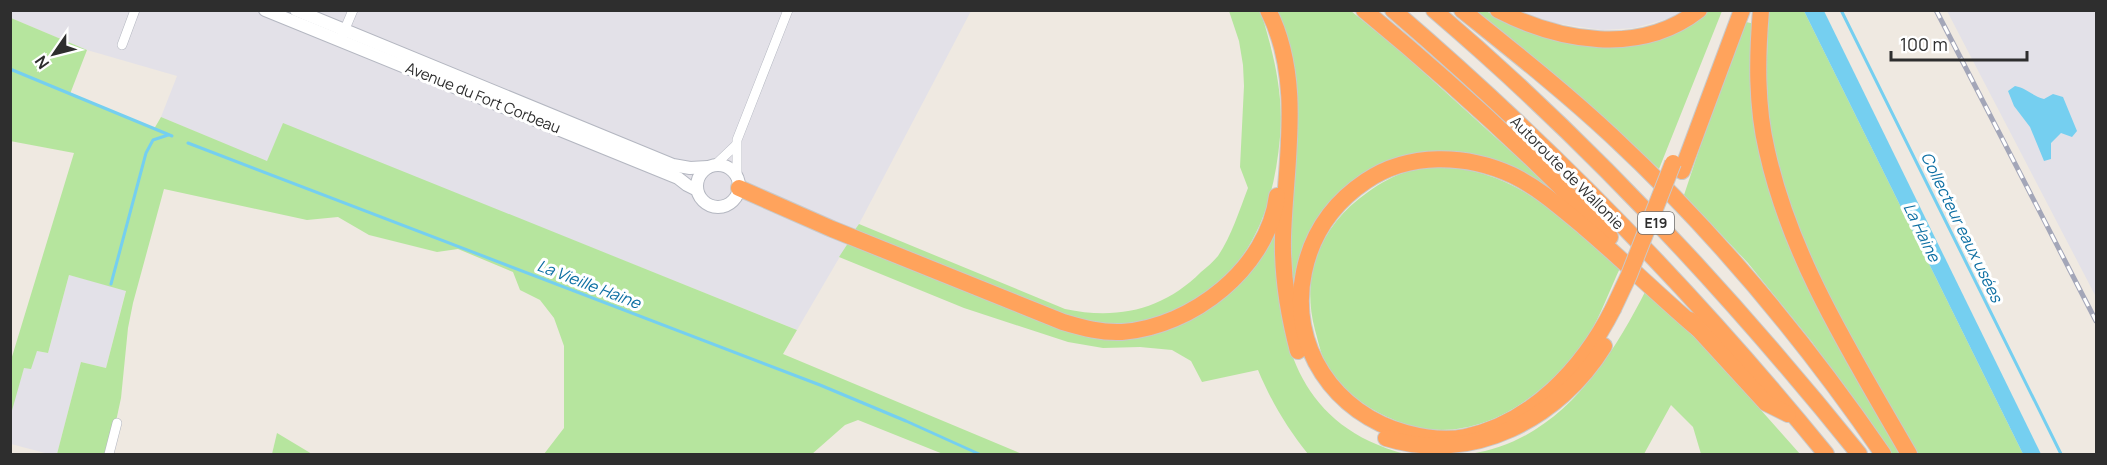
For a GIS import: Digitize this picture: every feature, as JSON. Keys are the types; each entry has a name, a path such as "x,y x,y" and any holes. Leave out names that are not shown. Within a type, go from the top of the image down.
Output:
{"highway":[{"path":"1268,10 1282,53 1288,94 1290,125 1283,238 1285,293 1299,352 1312,377 1329,400 1346,416 1369,431 1412,447 1430,450 1479,446 1507,436 1529,423 1568,392 1586,374 1617,313 1629,275 1678,167 1742,10"},
{"path":"1364,10 1490,121 1579,206 1766,403 1796,418"},
{"name":"Autoroute de Wallonie","path":"1393,10 1509,115 1599,202 1681,287 1826,454"},
{"name":"Autoroute de Wallonie","path":"1434,10 1527,95 1624,190 1758,333 1859,454"},
{"path":"1462,10 1545,77 1603,128 1686,209 1736,263 1789,326 1838,389 1883,454"},
{"path":"1498,10 1533,26 1556,33 1614,40 1644,37 1662,32 1699,10"},
{"path":"1678,167 1732,10"},
{"path":"1761,10 1758,86 1766,149 1777,190 1809,271 1828,310 1909,454"},
{"path":"738,182 749,195 1063,322 1101,332 1122,332 1148,328 1193,310 1217,294 1236,277 1260,243 1275,212 1280,169 1288,152"},
{"path":"1617,313 1604,326 1568,376 1529,409 1490,430 1464,437 1439,439 1419,437 1392,429 1367,418 1349,405 1317,366 1302,320 1300,299 1311,245 1320,228 1341,200 1370,178 1387,169 1408,162 1454,159 1483,165 1511,175 1556,203 1698,329"}],"street":[{"path":"122,45 135,10"},
{"name":"Avenue du Fort Corbeau","path":"265,10 342,35 673,165 690,168 712,166"},
{"name":"Avenue du Fort Corbeau","path":"296,10 342,35 678,178 698,190"},
{"path":"342,35 353,10"},
{"path":"735,145 699,177 698,190 704,201 722,206 733,200 738,182 735,145 788,10"},
{"path":"712,166 728,167 738,182"},
{"path":"109,454 117,423"}],"shaded area":[{"path":"10,11 971,11 859,224 797,330 283,124 267,162 161,117 177,76 87,50 11,18"},
{"path":"1518,11 1683,11 1674,17 1634,28 1602,30 1555,23"},
{"path":"1947,11 2096,11 2096,297"},
{"path":"69,275 126,290 106,368 81,362 57,454 49,454 11,444 10,414 24,368 37,351 48,353"}],"green space":[{"path":"1229,11 1260,11 1262,16 1274,61 1281,106 1276,167 1270,195 1249,246 1234,267 1214,286 1190,302 1162,315 1132,324 1113,326 1093,323 1060,313 854,231 859,224 1065,309 1084,312 1121,312 1138,309 1171,295 1186,285 1218,256 1231,231 1248,188 1240,167 1243,65 1239,41"},
{"path":"1276,11 1351,11 1398,49 1602,234 1550,194 1429,152 1328,209 1298,319 1288,273 1294,131"},
{"path":"1477,11 1486,11 1497,17 1608,46 1706,11 1722,11 1659,169 1571,89"},
{"path":"1769,11 1804,11 2023,454 1918,454 1872,376 1828,295 1809,254 1792,211 1779,168 1767,96"},
{"path":"11,18 87,50 70,94 154,129 161,117 267,161 283,123 797,330 783,354 1022,454 943,454 858,420 845,425 812,454 544,454 564,428 564,346 554,318 540,300 520,290 513,272 458,249 437,252 369,235 338,217 307,220 164,189 133,303 128,328 121,398 109,454 57,454 81,362 106,368 126,291 69,275 48,353 37,351 31,369 24,368 11,414 11,360 74,153 10,141"},
{"path":"1746,22 1755,24 1760,150 1903,454 1891,454 1812,342 1748,263 1684,195"},
{"path":"1436,167 1464,169 1514,186 1558,214 1621,266 1588,336 1571,359 1550,380 1528,399 1503,414 1477,425 1449,430 1421,428 1392,419 1372,409 1344,388 1330,370 1320,349 1311,309 1310,289 1318,252 1338,219 1352,205 1378,185 1398,175 1412,170"},
{"path":"1275,231 1280,305 1287,339 1298,370 1315,397 1338,421 1367,440 1405,454 1308,454 1280,414 1258,370 1202,382 1191,361 1172,350 1140,347 1103,348 1068,342 964,308 839,257 850,240 1075,331 1185,319"},
{"path":"1646,290 1704,346 1800,454 1701,454 1693,427 1671,405 1644,454 1470,454 1501,446 1529,433 1555,416 1597,371 1615,345"},
{"path":"277,433 312,454 272,454"}],"water":[{"name":"La Haine","path":"1804,11 1824,11 2041,454 2023,454"},
{"path":"2015,86 2044,99 2053,94 2063,97 2077,131 2072,137 2061,133 2051,143 2051,159 2044,161 2030,127 2014,106 2008,91"}],"waterway":[{"name":"Collecteur eaux usées","path":"1841,10 2061,454"},
{"name":"La Vieille Haine","path":"10,69 172,136"},
{"path":"111,284 146,153 153,140 168,135"},
{"name":"La Vieille Haine","path":"188,143 820,385 979,454"}],"railway":[{"path":"1936,10 2096,321"}]}
